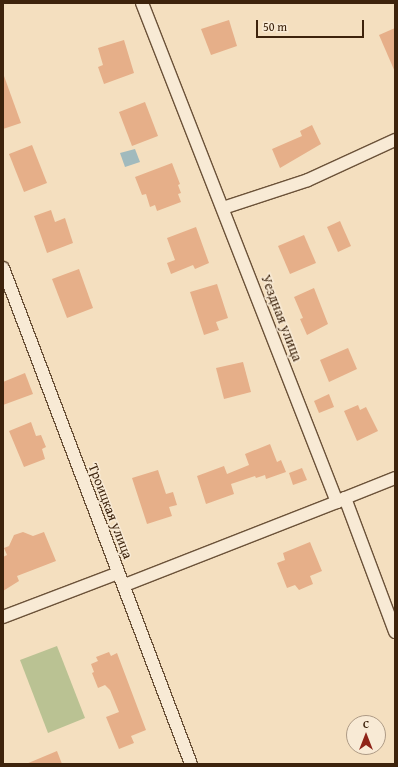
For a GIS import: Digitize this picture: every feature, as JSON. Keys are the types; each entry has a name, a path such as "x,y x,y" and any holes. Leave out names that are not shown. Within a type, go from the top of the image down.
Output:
{"street":[{"name":"Уездная улица","path":"142,3 223,208 395,632"},
{"path":"223,208 308,180 395,140"},
{"name":"Троицкая улица","path":"3,268 118,573 125,585 191,764"},
{"path":"125,585 395,478"},
{"path":"3,617 118,573"}],"green space":[{"path":"57,646 85,718 48,733 20,660"}],"water":[{"path":"135,149 140,162 125,167 120,153"}],"building":[{"path":"229,20 237,46 211,55 201,29"},
{"path":"395,28 395,72 379,35"},
{"path":"124,40 134,73 104,84 98,67 103,65 98,48"},
{"path":"4,76 21,123 3,129 3,77"},
{"path":"145,102 158,136 132,146 119,112"},
{"path":"312,125 321,144 280,168 272,149 302,136 300,131"},
{"path":"32,145 47,183 24,192 9,154"},
{"path":"172,163 180,184 178,185 181,193 178,194 181,202 157,211 155,205 150,207 146,194 142,195 135,177"},
{"path":"51,210 55,222 65,218 73,243 47,253 34,216"},
{"path":"340,221 351,246 338,252 327,227"},
{"path":"196,227 209,263 195,269 193,265 171,274 167,263 175,260 167,238"},
{"path":"304,235 316,263 290,274 278,246"},
{"path":"79,269 93,308 67,318 52,279"},
{"path":"217,284 228,318 216,322 219,330 204,335 190,292"},
{"path":"314,288 328,324 307,335 300,319 303,318 294,297"},
{"path":"348,348 357,369 329,382 320,360"},
{"path":"243,362 251,392 224,399 216,368"},
{"path":"25,373 33,394 3,405 3,382"},
{"path":"329,394 334,407 319,413 314,401"},
{"path":"358,405 360,410 366,407 378,431 357,441 344,411"},
{"path":"31,422 36,436 41,435 46,447 42,449 45,459 24,467 9,431"},
{"path":"270,444 277,462 281,460 286,472 266,479 265,475 256,478 255,476 231,484 234,494 206,504 197,476 224,466 227,474 249,465 245,454"},
{"path":"302,468 307,480 293,485 289,473"},
{"path":"158,470 166,494 173,492 177,505 169,507 172,516 147,524 132,478"},
{"path":"23,532 33,536 44,532 56,561 17,576 19,581 3,591 3,557 7,555 4,548 9,546 14,535"},
{"path":"310,542 322,571 310,576 313,584 299,590 295,585 287,588 277,563 285,560 283,553"},
{"path":"109,652 111,656 117,653 146,730 131,736 134,743 119,749 106,717 119,712 110,690 105,685 98,688 92,673 94,672 91,664 98,661 96,657"},
{"path":"57,751 62,764 26,764"}]}
